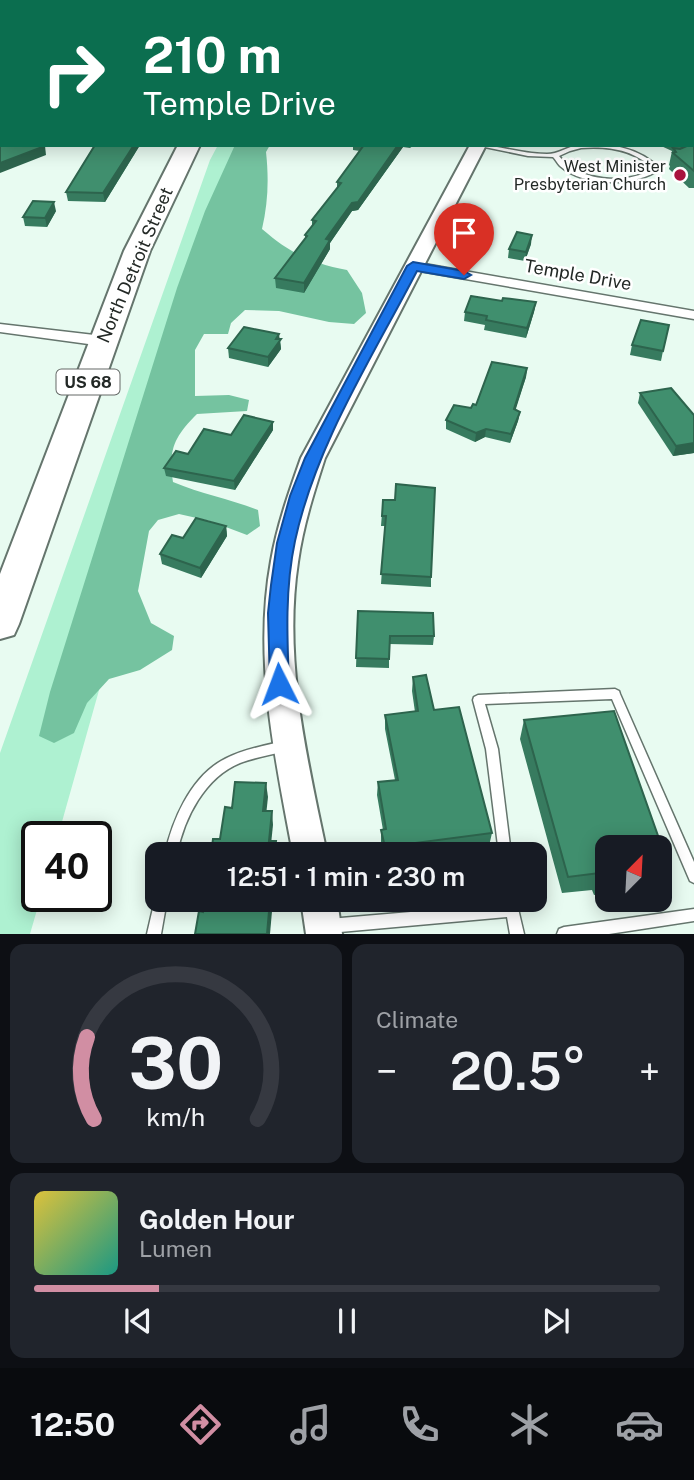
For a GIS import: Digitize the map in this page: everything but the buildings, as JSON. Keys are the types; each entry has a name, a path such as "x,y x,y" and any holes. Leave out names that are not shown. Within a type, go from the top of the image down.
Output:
{"highway":[{"name":"North Detroit Street","path":"0,624 144,235 188,147"}],"street":[{"path":"308,842 279,684 277,613 286,543 298,496 313,458 477,147"},
{"name":"Temple Drive","path":"413,266 694,316"},
{"path":"0,328 103,341"}],"lane":[{"path":"493,147 555,155 572,148 610,148 634,152 650,159 657,169 648,177 599,180 574,172 558,162 555,155"},
{"path":"504,842 492,749 478,700 615,694 694,877"},
{"path":"173,842 175,832 199,787 210,773 230,761 288,736"},
{"path":"154,934 159,912"},
{"path":"322,920 423,912"},
{"path":"512,912 517,934"},
{"path":"564,934 694,915"}],"green space":[{"path":"217,147 259,147 235,207 62,821 21,821 21,912 36,912 30,934 0,934 0,753 210,160"},
{"path":"234,147 269,147 266,152 267,191 262,229 301,256 347,270 362,293 366,313 354,324 329,322 279,311 245,310 231,323 228,334 204,334 195,350 195,396 229,395 249,400 247,411 197,414 174,445 171,461 173,482 258,510 260,526 247,535 210,521 179,514 158,520 149,531 138,591 151,623 174,636 172,650 140,670 109,679 87,703 74,733 54,743 39,736 50,692 177,288 205,211"}],"place":[{"name":"West Minister Presbyterian Church","path":"680,175"}],"route":[{"path":"279,684 277,613 286,543 298,496 313,458 413,266 464,275"}]}
